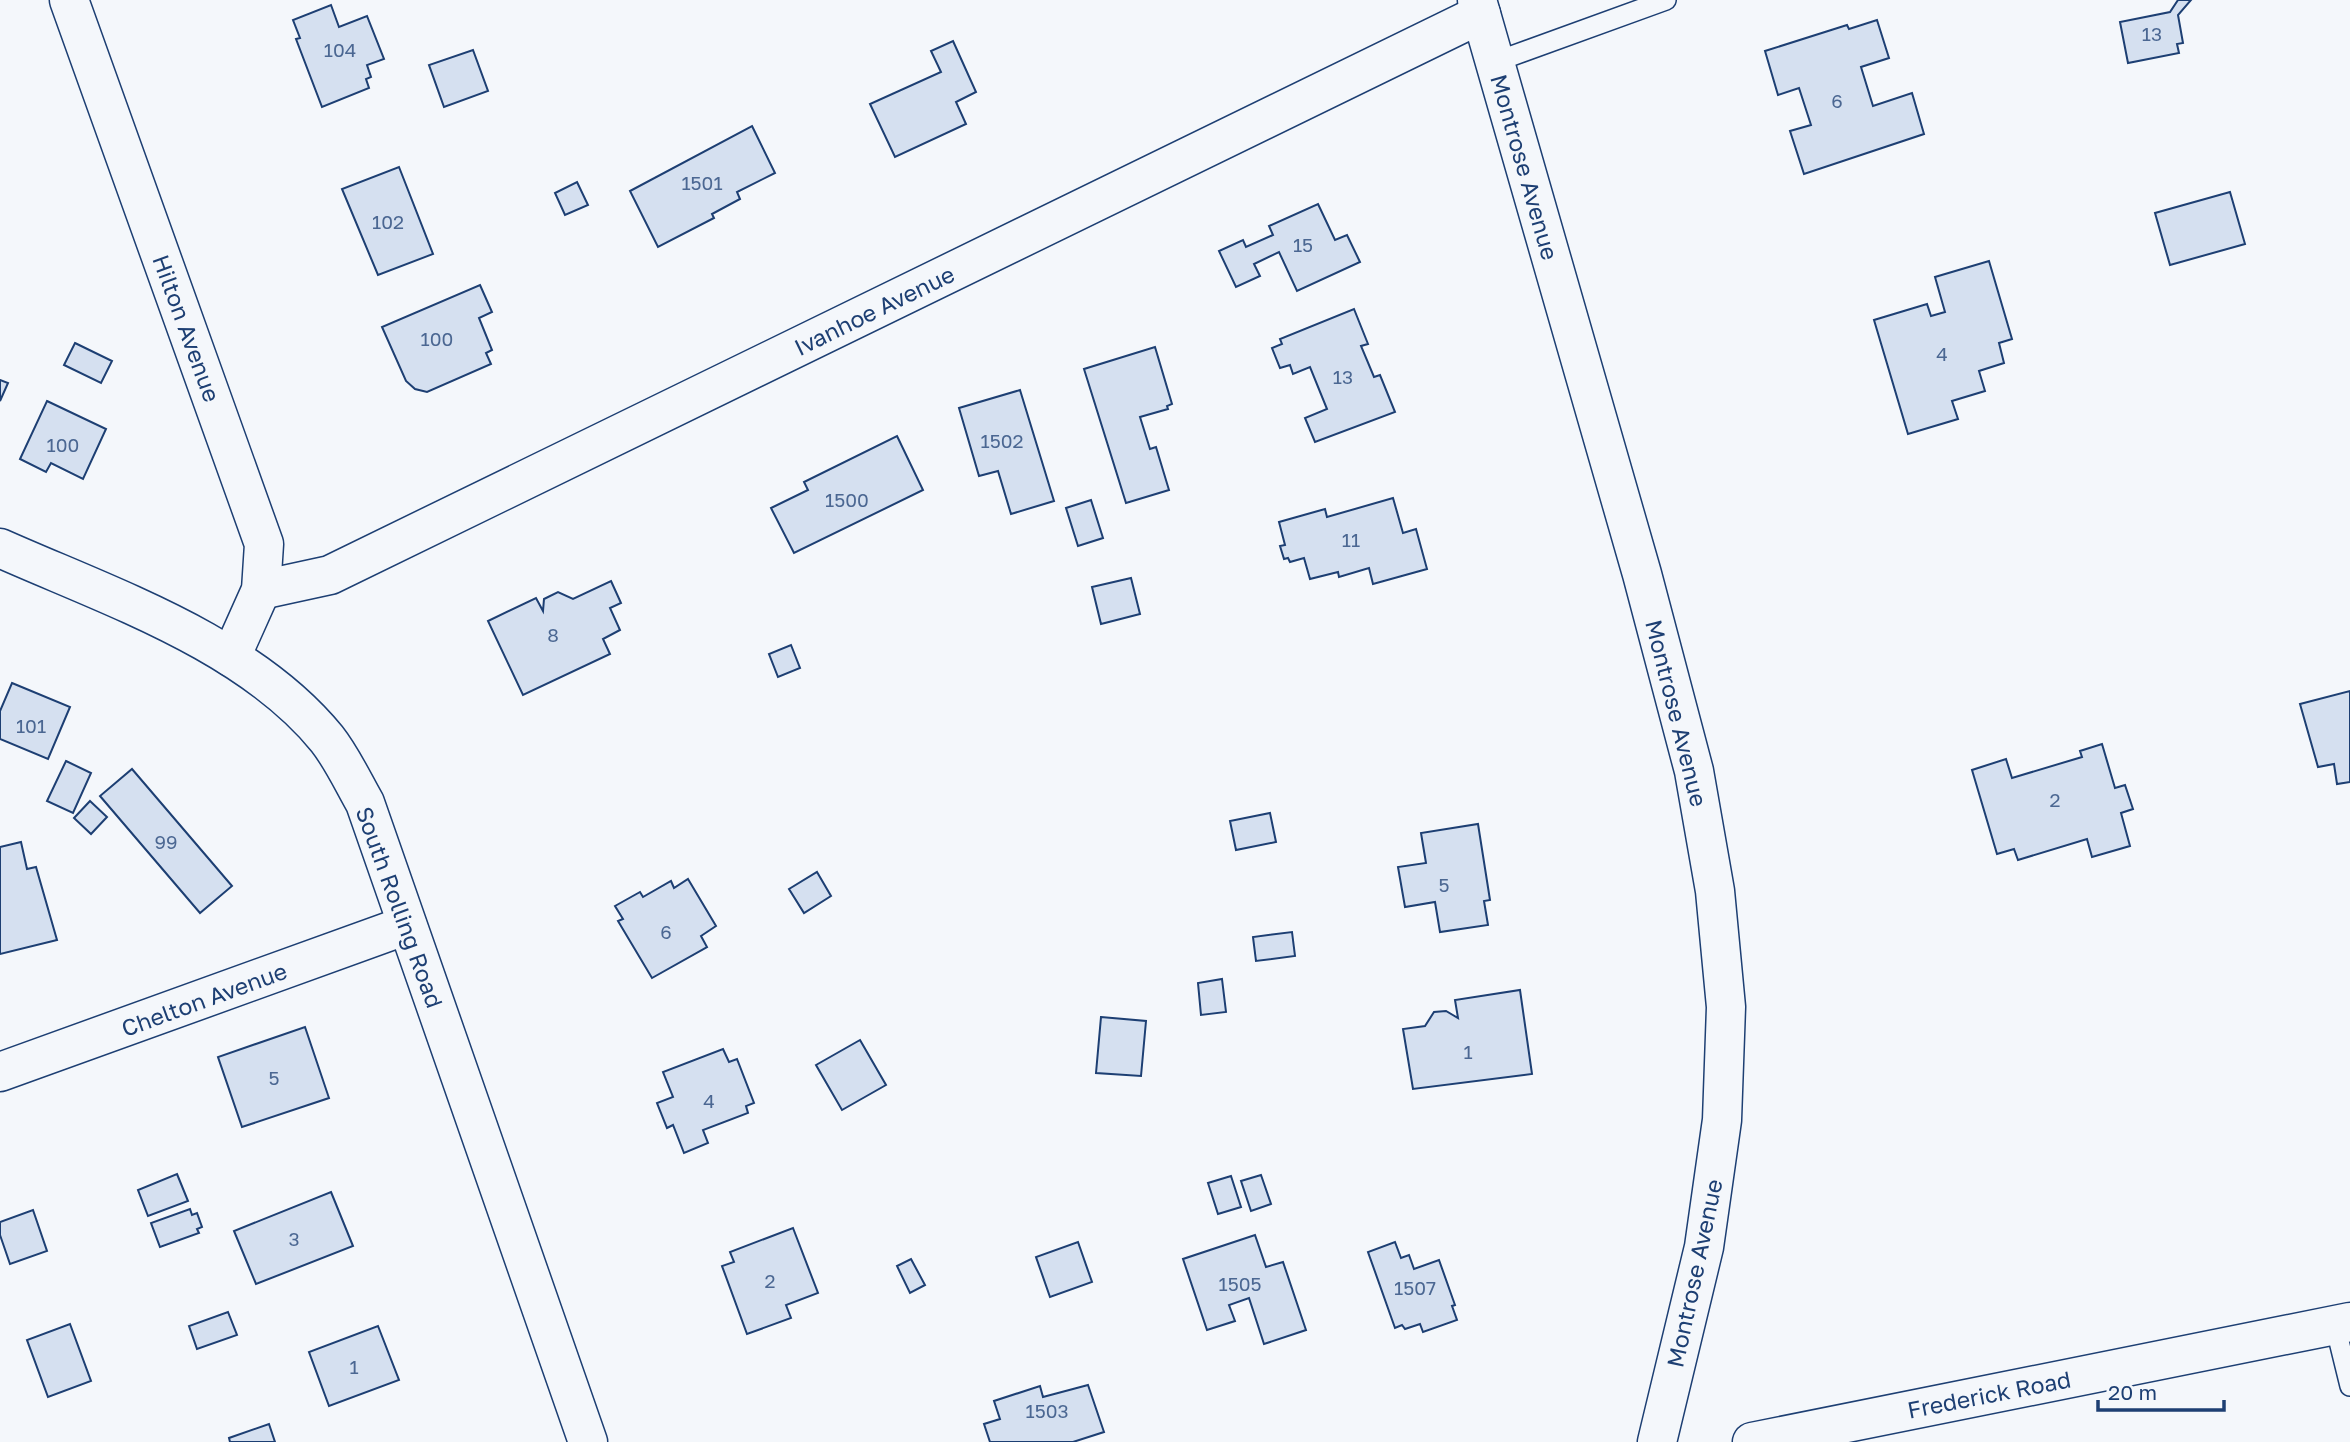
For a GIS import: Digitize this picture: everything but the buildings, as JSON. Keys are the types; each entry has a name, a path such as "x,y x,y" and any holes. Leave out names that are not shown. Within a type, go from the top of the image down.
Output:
{"street":[{"name":"Hilton Avenue","path":"69,0 264,544 261,590 231,657"},
{"name":"Ivanhoe Avenue","path":"261,590 330,575 1479,7"},
{"name":"Montrose Avenue","path":"1479,7 1642,574 1694,771 1715,891 1726,1007 1722,1120 1704,1247 1657,1442"},
{"name":"South Rolling Road","path":"0,548 146,614 231,657 283,693 328,740 365,803 588,1442"},
{"name":"Chelton Avenue","path":"0,1072 407,925"},
{"name":"Frederick Road","path":"1752,1442 2342,1324"}],"lane":[{"path":"1495,62 1666,0"},
{"path":"2342,1324 2350,1386"}]}
